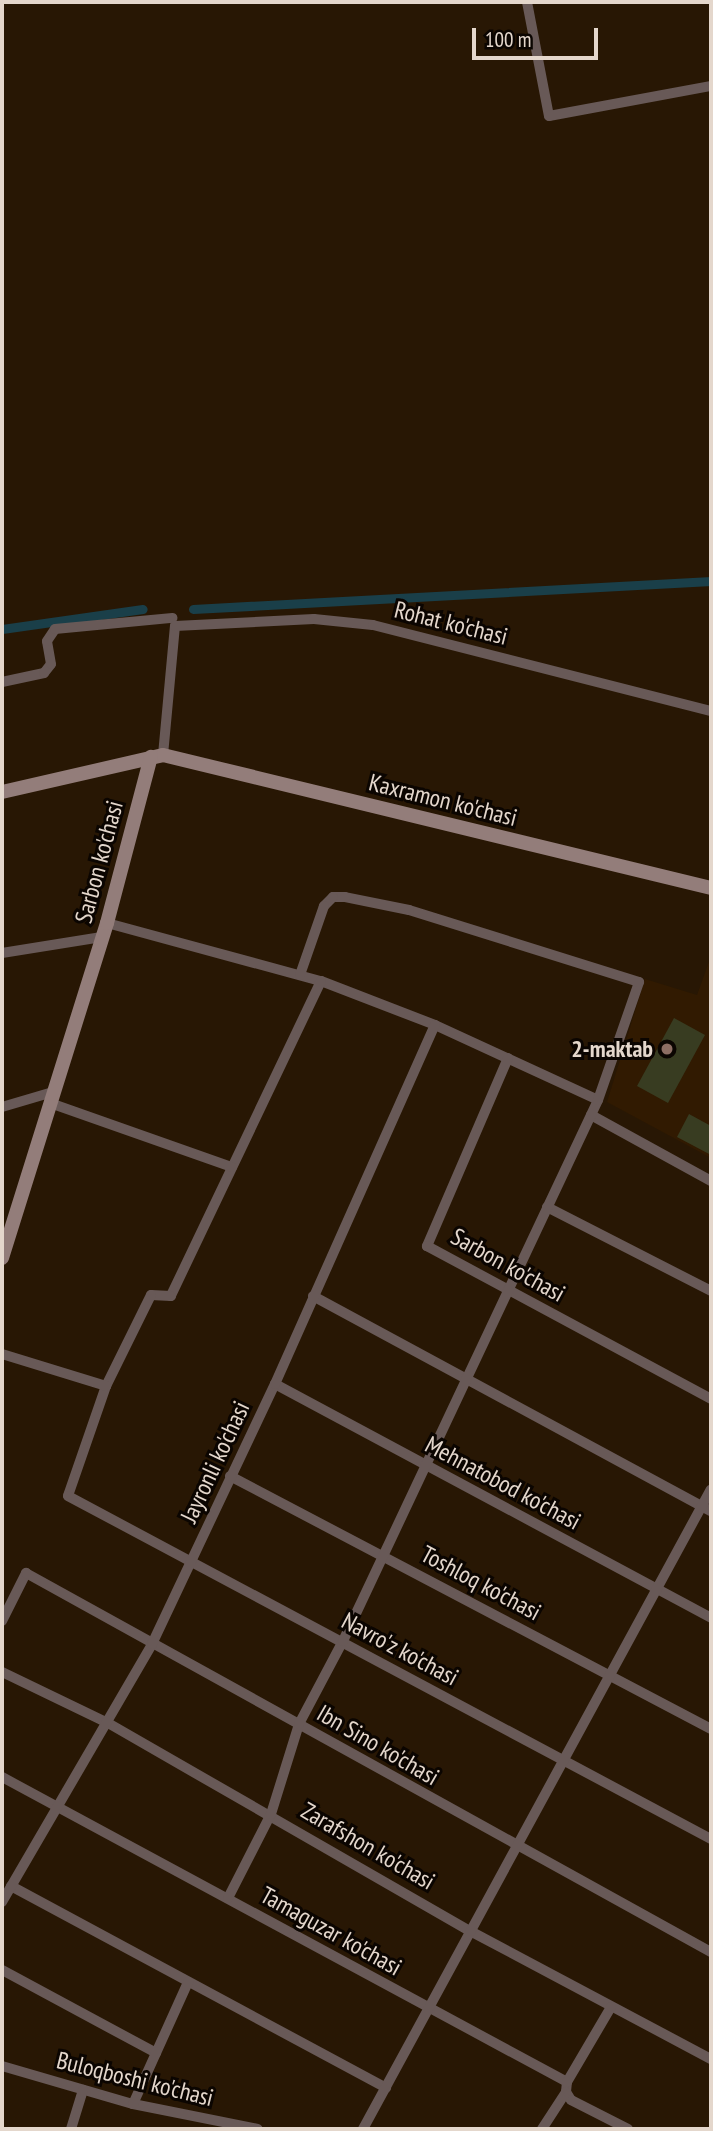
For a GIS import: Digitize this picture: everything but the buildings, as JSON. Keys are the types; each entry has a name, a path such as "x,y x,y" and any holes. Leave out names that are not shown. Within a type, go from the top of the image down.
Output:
{"street":[{"path":"527,2 545,109 549,116 711,86"},
{"name":"Rohat ko'chasi","path":"2,682 44,673 51,664 47,642 55,629 173,622 314,619 373,625 711,711"},
{"path":"2,792 157,756 173,622"},
{"name":"Kaxramon ko'chasi","path":"157,756 711,888"},
{"name":"Sarbon ko'chasi","path":"2,1258 157,756"},
{"path":"228,1898 271,1814 299,1724 343,1642 423,1464 598,1100 639,982 409,910 345,897 333,897 324,906 300,975"},
{"path":"2,953 104,930 300,975 435,1025 598,1100"},
{"path":"2,1354 106,1386 152,1295 171,1296 321,981"},
{"name":"Jayronli ko'chasi","path":"2,1902 152,1643 275,1384 435,1025"},
{"name":"Sarbon ko'chasi","path":"508,1058 427,1246 505,1292 711,1399"},
{"path":"2,1107 51,1098 232,1167"},
{"path":"591,1115 711,1181"},
{"path":"547,1207 711,1291"},
{"path":"313,1296 707,1509"},
{"name":"Mehnatobod ko'chasi","path":"275,1384 711,1618"},
{"name":"Navro'z ko'chasi","path":"106,1386 68,1496 711,1839"},
{"name":"Toshloq ko'chasi","path":"230,1476 711,1729"},
{"path":"363,2129 472,1932 609,1674 657,1589 707,1509 711,1489"},
{"name":"Ibn Sino ko'chasi","path":"2,1620 26,1573 516,1847 711,1952"},
{"name":"Zarafshon ko'chasi","path":"2,1672 107,1723 271,1814 472,1932 711,2059"},
{"name":"Tamaguzar ko'chasi","path":"2,1777 429,2009 567,2087 572,2100 628,2129"},
{"path":"11,1886 386,2088"},
{"path":"2,1970 156,2053"},
{"path":"133,2104 188,1982"},
{"path":"542,2129 611,2007"},
{"name":"Buloqboshi ko'chasi","path":"2,2066 133,2104 258,2129"},
{"path":"71,2129 83,2090"}],"shaded area":[{"name":"2-maktab","path":"711,956 711,1158 607,1102 645,979 697,995"}],"green space":[{"path":"674,1018 705,1035 668,1103 637,1086"},
{"path":"689,1114 711,1126 711,1155 677,1137"}],"waterway":[{"path":"193,609 711,581"},
{"path":"2,629 143,609"}],"place":[{"name":"2-maktab","path":"667,1049"}]}
